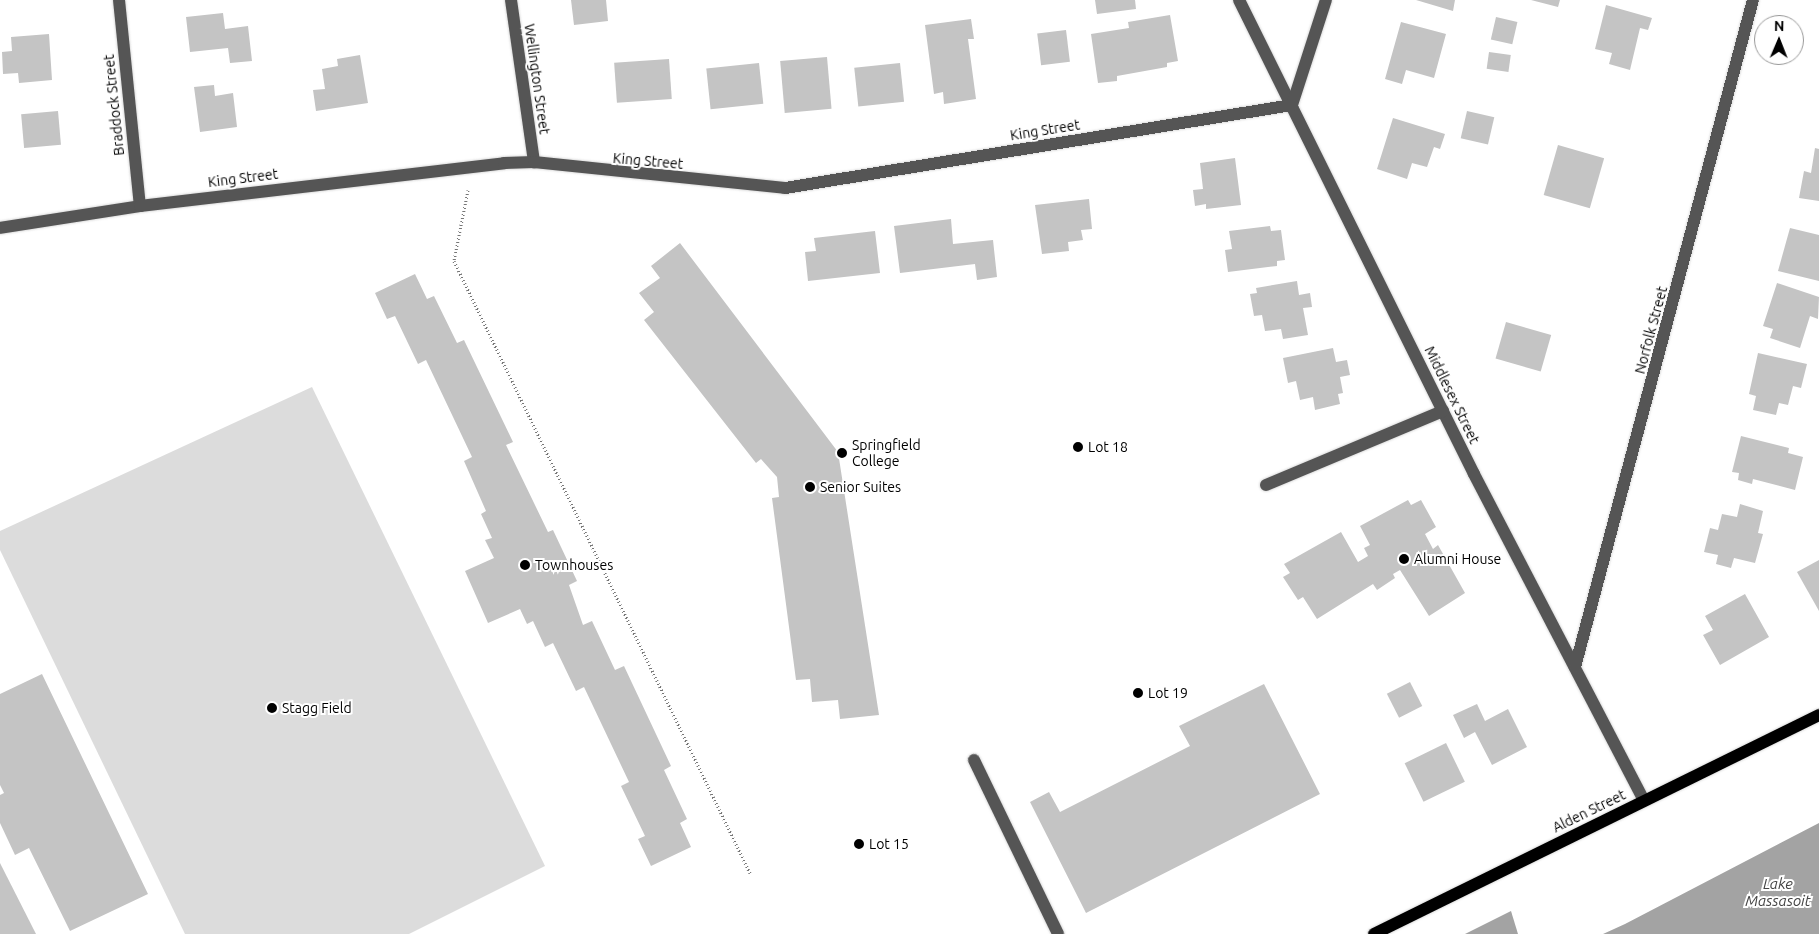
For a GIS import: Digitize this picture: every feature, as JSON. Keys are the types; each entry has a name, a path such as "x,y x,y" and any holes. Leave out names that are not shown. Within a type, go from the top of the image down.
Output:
{"main road":[{"name":"Alden Street","path":"1374,934 1819,715"}],"street":[{"name":"Braddock Street","path":"119,0 140,206"},
{"name":"Wellington Street","path":"510,0 534,162"},
{"name":"Middlesex Street","path":"1240,0 1443,411 1644,800"},
{"path":"1292,105 1326,0"},
{"name":"Norfolk Street","path":"1575,667 1753,0"},
{"name":"King Street","path":"0,228 140,206 472,166 534,162 785,188 1292,105"},
{"path":"1266,485 1443,411"},
{"path":"974,760 1058,934"}],"path":[{"path":"472,166 454,261 750,872"}],"shaded area":[{"name":"Stagg Field","path":"312,387 545,866 409,934 185,934 0,550 0,531"}],"water":[{"name":"Lake Massasoit","path":"1819,823 1819,934 1603,934 1625,924"},
{"path":"1511,911 1518,934 1465,934"}],"building":[{"path":"571,0 606,0 608,21 574,25"},
{"path":"1095,0 1135,0 1136,9 1097,14"},
{"path":"1416,0 1455,0 1453,11"},
{"path":"1531,0 1560,0 1558,7"},
{"path":"1606,5 1652,18 1648,30 1640,28 1630,70 1609,64 1612,53 1595,49"},
{"path":"223,13 225,29 248,26 252,61 230,63 228,48 190,52 186,17"},
{"path":"1170,15 1178,61 1167,63 1167,67 1117,76 1117,81 1098,83 1091,34 1129,28 1128,22"},
{"path":"1496,17 1517,22 1512,44 1491,39"},
{"path":"971,19 974,39 968,39 976,99 944,104 943,92 934,94 925,25"},
{"path":"1401,22 1446,34 1434,78 1406,70 1402,84 1385,79"},
{"path":"1066,30 1070,62 1041,65 1037,34"},
{"path":"49,34 52,80 19,83 18,73 3,74 2,52 12,51 11,37"},
{"path":"1489,52 1511,55 1508,72 1487,69"},
{"path":"360,55 368,103 316,111 313,90 325,89 322,69 338,66 337,59"},
{"path":"827,57 832,109 785,113 780,61"},
{"path":"669,59 672,99 617,103 614,63"},
{"path":"759,63 763,104 711,109 706,69"},
{"path":"900,63 904,102 858,107 854,68"},
{"path":"214,85 215,96 233,93 237,127 200,132 194,87"},
{"path":"58,111 61,145 24,148 21,114"},
{"path":"1467,111 1494,117 1488,145 1461,138"},
{"path":"1393,118 1445,134 1440,149 1434,147 1427,167 1412,163 1407,179 1377,169"},
{"path":"1558,145 1604,158 1590,208 1544,195"},
{"path":"1815,148 1819,149 1819,201 1799,198 1804,171 1811,173"},
{"path":"1235,158 1241,205 1206,209 1206,204 1195,206 1193,190 1203,189 1200,163"},
{"path":"1089,199 1092,229 1081,230 1083,240 1068,242 1069,251 1042,254 1035,205"},
{"path":"951,219 953,244 993,240 997,277 977,280 975,264 900,273 894,226"},
{"path":"1270,226 1271,231 1281,230 1285,260 1277,261 1277,266 1228,272 1225,250 1232,249 1229,231"},
{"path":"1790,228 1819,235 1819,281 1778,271"},
{"path":"875,231 880,273 808,281 805,252 816,251 814,238"},
{"name":"Senior Suites","path":"680,243 838,452 879,715 840,719 838,700 812,702 810,679 796,680 772,498 779,497 777,477 761,459 756,463 644,320 654,312 639,293 660,278 651,266"},
{"name":"Townhouses","path":"415,274 427,299 434,296 457,343 464,340 513,442 506,445 548,532 553,530 577,581 569,585 583,625 592,621 615,670 624,666 671,766 664,770 687,819 680,823 691,847 651,866 638,839 645,836 621,786 629,782 584,687 576,691 553,643 545,647 533,621 527,624 520,609 488,623 465,571 494,558 485,540 492,538 481,514 486,511 464,461 472,457 426,360 418,364 395,316 387,319 375,293"},
{"path":"1297,281 1299,295 1310,293 1312,307 1303,308 1308,335 1283,339 1281,329 1265,331 1262,315 1254,316 1250,294 1257,293 1256,288"},
{"path":"1777,283 1819,297 1818,319 1810,316 1800,348 1770,338 1773,329 1763,326"},
{"path":"1506,322 1551,335 1541,371 1496,359"},
{"path":"1333,348 1336,362 1347,360 1350,375 1340,377 1343,393 1338,394 1340,404 1315,410 1313,397 1300,400 1296,381 1288,383 1283,358"},
{"path":"1758,353 1807,364 1801,388 1793,386 1788,405 1779,403 1776,415 1753,410 1756,396 1749,394"},
{"path":"1741,436 1789,448 1788,453 1803,457 1795,490 1753,479 1752,484 1738,480 1739,473 1732,472"},
{"name":"Alumni House","path":"1408,500 1411,505 1421,500 1436,527 1425,534 1433,549 1438,545 1465,593 1429,616 1400,570 1393,574 1395,578 1377,590 1373,584 1317,619 1303,597 1298,600 1283,577 1290,573 1284,564 1341,532 1358,562 1368,556 1364,548 1370,545 1360,526"},
{"path":"1740,504 1763,511 1758,533 1763,534 1755,563 1734,558 1731,568 1716,564 1718,555 1704,552 1710,528 1718,530 1722,514 1737,517"},
{"path":"1819,560 1819,611 1797,572"},
{"path":"1745,594 1769,637 1720,665 1703,635 1713,630 1705,616"},
{"path":"42,674 148,894 70,931 29,848 15,855 0,823 0,795 4,793 0,785 0,694"},
{"path":"1410,682 1422,706 1399,718 1387,694"},
{"path":"1264,684 1320,794 1086,913 1030,802 1049,792 1060,812 1190,746 1179,726"},
{"path":"1477,704 1485,721 1508,709 1527,747 1492,765 1475,732 1464,738 1453,715"},
{"path":"1446,743 1465,782 1424,802 1405,763"},
{"path":"0,863 36,934 0,934"}],"place":[{"name":"Lot 18","path":"1078,447"},
{"name":"Springfield College","path":"842,453"},
{"name":"Senior Suites","path":"810,487"},
{"name":"Alumni House","path":"1404,559"},
{"name":"Townhouses","path":"525,565"},
{"name":"Lot 19","path":"1138,693"},
{"name":"Stagg Field","path":"272,708"},
{"name":"Lot 15","path":"859,844"}]}
